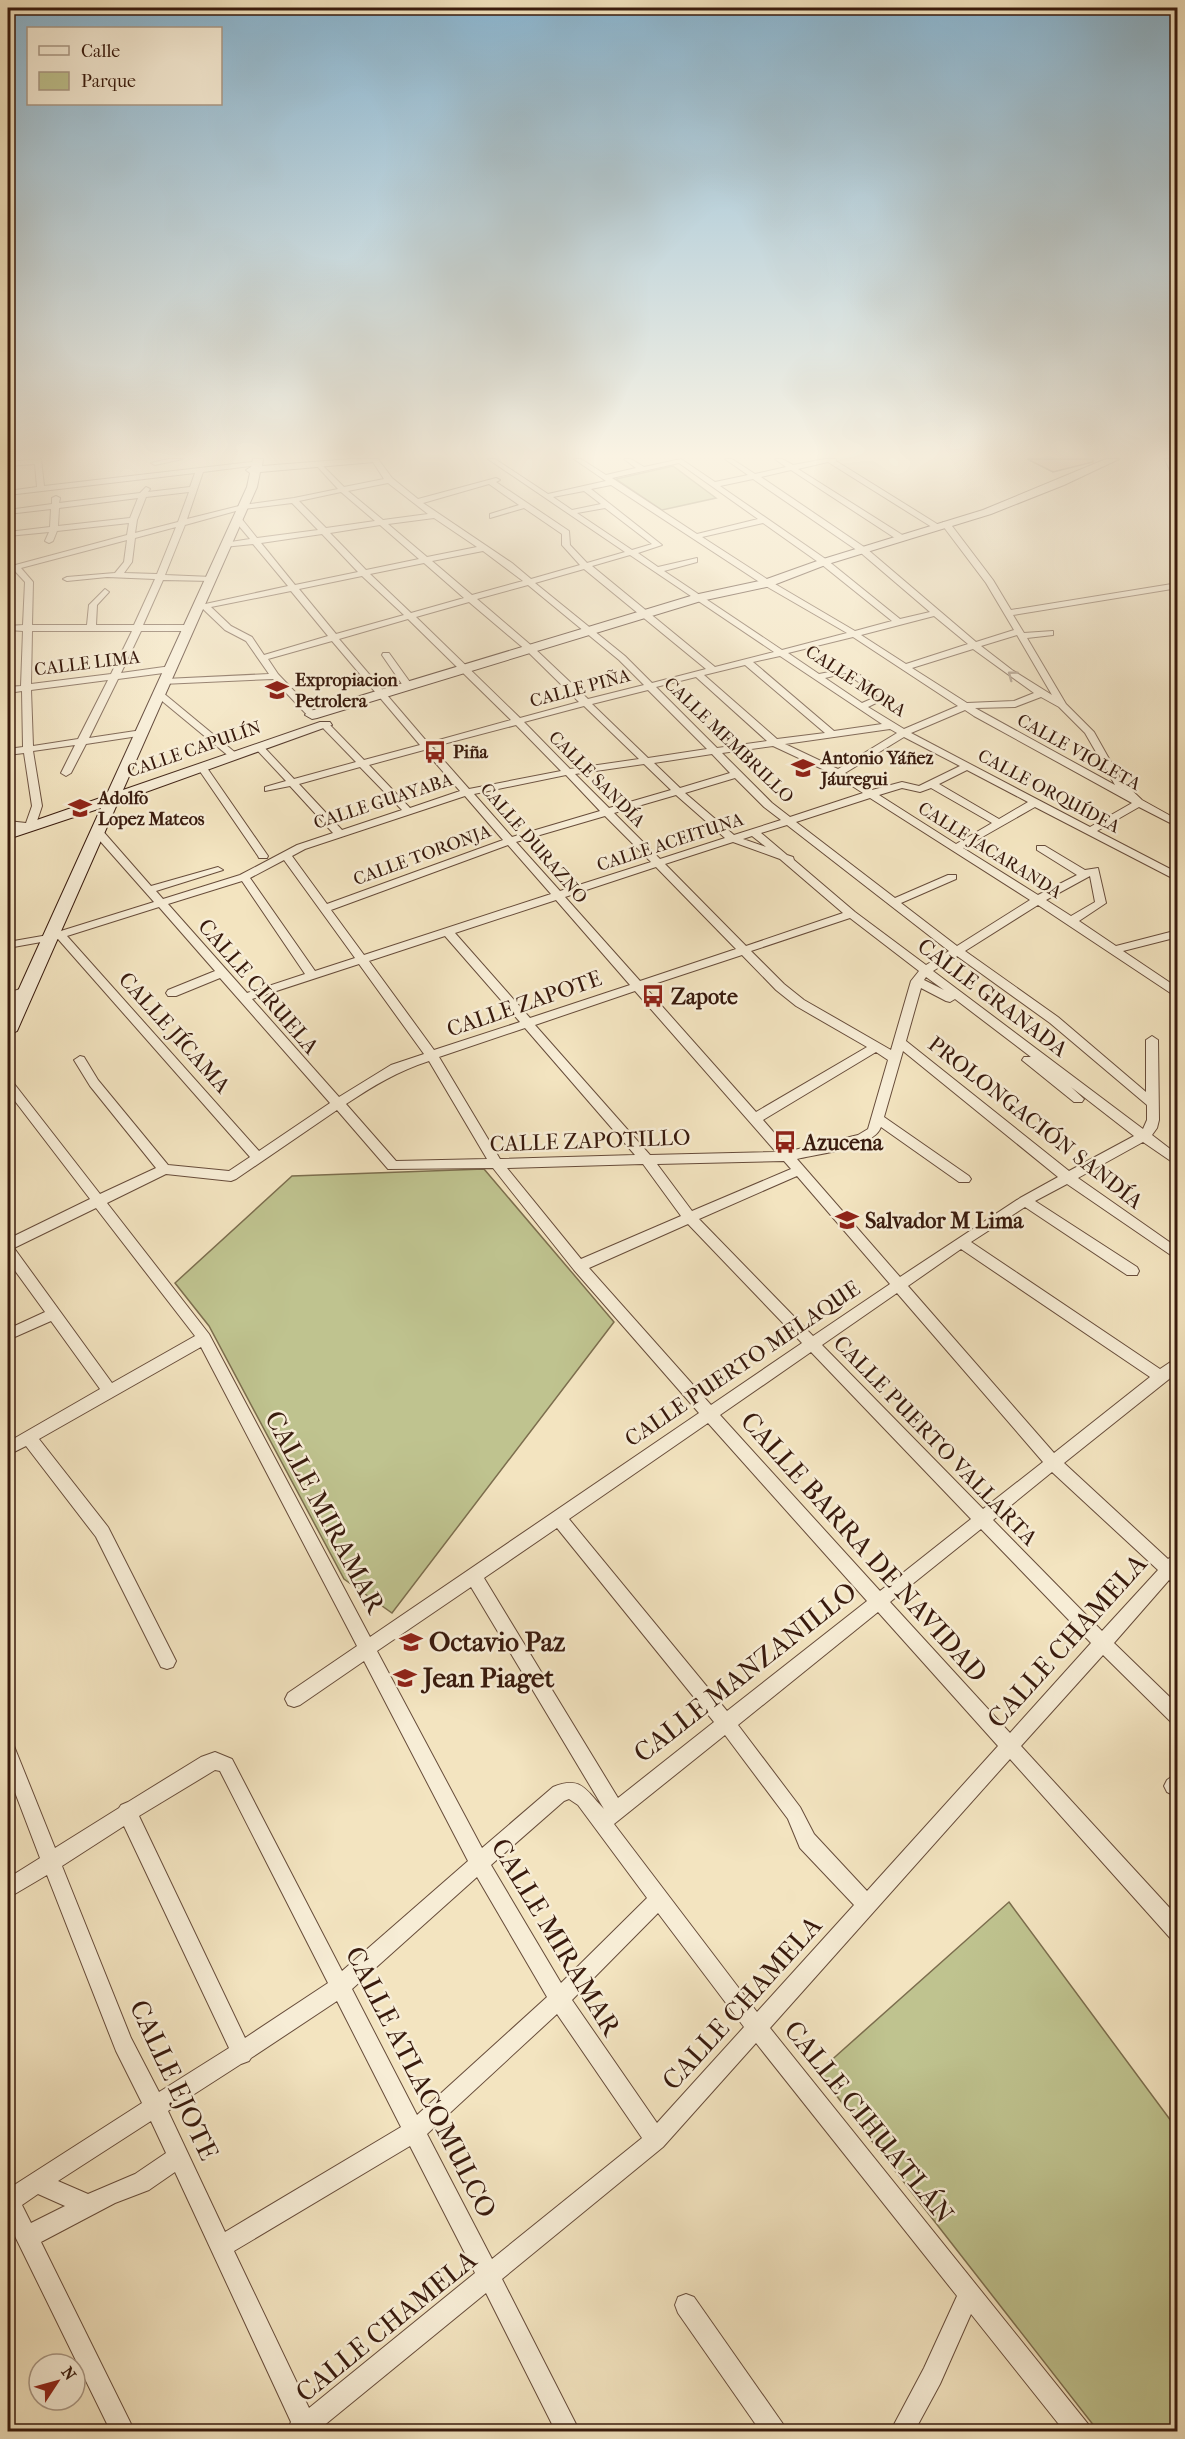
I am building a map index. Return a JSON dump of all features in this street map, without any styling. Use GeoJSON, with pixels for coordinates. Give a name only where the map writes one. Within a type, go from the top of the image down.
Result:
{"type":"FeatureCollection","features":[{"type":"Feature","properties":{"kind":"street"},"geometry":{"type":"LineString","coordinates":[[8,824],[30,827],[37,806],[28,749],[26,687],[29,582],[18,573]]}},
{"type":"Feature","properties":{"kind":"street"},"geometry":{"type":"LineString","coordinates":[[117,576],[119,573]]}},
{"type":"Feature","properties":{"kind":"street"},"geometry":{"type":"LineString","coordinates":[[66,773],[116,676],[161,573]]}},
{"type":"Feature","properties":{"kind":"street"},"geometry":{"type":"LineString","coordinates":[[8,1031],[55,936],[97,831],[190,628],[203,606],[215,573]]}},
{"type":"Feature","properties":{"kind":"street","name":"CALLE DURAZNO"},"geometry":{"type":"LineString","coordinates":[[280,573],[380,694],[788,1156],[1054,1464],[1174,1569]]}},
{"type":"Feature","properties":{"kind":"street"},"geometry":{"type":"LineString","coordinates":[[203,606],[370,573]]}},
{"type":"Feature","properties":{"kind":"street","name":"CALLE GRANADA"},"geometry":{"type":"LineString","coordinates":[[442,573],[530,649],[677,791],[733,839],[789,859]]}},
{"type":"Feature","properties":{"kind":"street","name":"CALLE MEMBRILLO"},"geometry":{"type":"LineString","coordinates":[[518,573],[589,631],[650,686],[768,805],[957,951],[1054,1020],[1153,1104]]}},
{"type":"Feature","properties":{"kind":"street"},"geometry":{"type":"LineString","coordinates":[[262,658],[563,573]]}},
{"type":"Feature","properties":{"kind":"street"},"geometry":{"type":"LineString","coordinates":[[594,573],[713,670]]}},
{"type":"Feature","properties":{"kind":"street","name":"CALLE MORA"},"geometry":{"type":"LineString","coordinates":[[660,573],[891,726],[904,732]]}},
{"type":"Feature","properties":{"kind":"street","name":"CALLE VIOLETA"},"geometry":{"type":"LineString","coordinates":[[752,573],[853,633],[966,706],[1178,824]]}},
{"type":"Feature","properties":{"kind":"street"},"geometry":{"type":"LineString","coordinates":[[312,715],[698,598],[767,583],[795,573]]}},
{"type":"Feature","properties":{"kind":"street"},"geometry":{"type":"LineString","coordinates":[[837,573],[897,621]]}},
{"type":"Feature","properties":{"kind":"street"},"geometry":{"type":"LineString","coordinates":[[888,573],[974,645],[1040,694],[1062,705]]}},
{"type":"Feature","properties":{"kind":"street"},"geometry":{"type":"LineString","coordinates":[[982,573],[990,582],[1062,705],[1089,732],[1117,782],[1139,803],[1090,831]]}},
{"type":"Feature","properties":{"kind":"street","name":"CALLE SANDÍA"},"geometry":{"type":"LineString","coordinates":[[365,574],[412,615],[605,812],[800,1003],[895,1058]]}},
{"type":"Feature","properties":{"kind":"street"},"geometry":{"type":"LineString","coordinates":[[67,579],[107,575],[212,579]]}},
{"type":"Feature","properties":{"kind":"street"},"geometry":{"type":"LineString","coordinates":[[104,605],[107,575]]}},
{"type":"Feature","properties":{"kind":"street"},"geometry":{"type":"LineString","coordinates":[[1008,613],[1178,585]]}},
{"type":"Feature","properties":{"kind":"street"},"geometry":{"type":"LineString","coordinates":[[91,628],[93,604],[105,592]]}},
{"type":"Feature","properties":{"kind":"street"},"geometry":{"type":"LineString","coordinates":[[203,606],[228,628],[249,639],[275,676],[409,812]]}},
{"type":"Feature","properties":{"kind":"street","name":"CALLE PIÑA"},"geometry":{"type":"LineString","coordinates":[[269,789],[585,703],[935,613]]}},
{"type":"Feature","properties":{"kind":"street"},"geometry":{"type":"LineString","coordinates":[[8,628],[190,628]]}},
{"type":"Feature","properties":{"kind":"street"},"geometry":{"type":"LineString","coordinates":[[905,667],[974,645],[1021,634],[1050,633]]}},
{"type":"Feature","properties":{"kind":"street"},"geometry":{"type":"LineString","coordinates":[[386,655],[407,685]]}},
{"type":"Feature","properties":{"kind":"street"},"geometry":{"type":"LineString","coordinates":[[746,661],[832,734]]}},
{"type":"Feature","properties":{"kind":"street"},"geometry":{"type":"LineString","coordinates":[[819,677],[848,670],[885,696],[862,706]]}},
{"type":"Feature","properties":{"kind":"street","name":"CALLE JACARANDA"},"geometry":{"type":"LineString","coordinates":[[698,674],[775,743],[838,773],[1071,921],[1178,994]]}},
{"type":"Feature","properties":{"kind":"street","name":"CALLE LIMA"},"geometry":{"type":"LineString","coordinates":[[8,690],[116,676],[165,682],[275,676]]}},
{"type":"Feature","properties":{"kind":"street"},"geometry":{"type":"LineString","coordinates":[[165,682],[234,756]]}},
{"type":"Feature","properties":{"kind":"street"},"geometry":{"type":"LineString","coordinates":[[838,773],[904,732],[966,706],[1014,704],[1040,694]]}},
{"type":"Feature","properties":{"kind":"street","name":"CALLE CAPULÍN"},"geometry":{"type":"LineString","coordinates":[[8,835],[325,725]]}},
{"type":"Feature","properties":{"kind":"street","name":"CALLE GUAYABA"},"geometry":{"type":"LineString","coordinates":[[8,945],[55,936],[244,877],[302,847],[468,792],[568,772],[891,726]]}},
{"type":"Feature","properties":{"kind":"street","name":"CALLE ORQUÍDEA"},"geometry":{"type":"LineString","coordinates":[[904,732],[1178,878]]}},
{"type":"Feature","properties":{"kind":"street"},"geometry":{"type":"LineString","coordinates":[[8,752],[142,733]]}},
{"type":"Feature","properties":{"kind":"street"},"geometry":{"type":"LineString","coordinates":[[259,747],[340,834]]}},
{"type":"Feature","properties":{"kind":"street","name":"CALLE ACEITUNA"},"geometry":{"type":"LineString","coordinates":[[243,998],[871,794],[902,785],[917,790],[969,766]]}},
{"type":"Feature","properties":{"kind":"street"},"geometry":{"type":"LineString","coordinates":[[202,767],[263,856]]}},
{"type":"Feature","properties":{"kind":"street","name":"CALLE TORONJA"},"geometry":{"type":"LineString","coordinates":[[326,908],[509,841],[737,774]]}},
{"type":"Feature","properties":{"kind":"street"},"geometry":{"type":"LineString","coordinates":[[933,784],[999,823]]}},
{"type":"Feature","properties":{"kind":"street"},"geometry":{"type":"LineString","coordinates":[[956,848],[1036,802]]}},
{"type":"Feature","properties":{"kind":"street","name":"CALLE CIRUELA"},"geometry":{"type":"LineString","coordinates":[[97,831],[393,1166]]}},
{"type":"Feature","properties":{"kind":"street","name":"CALLE GRANADA"},"geometry":{"type":"LineString","coordinates":[[754,832],[789,859],[851,914],[1178,1162]]}},
{"type":"Feature","properties":{"kind":"street"},"geometry":{"type":"LineString","coordinates":[[1041,848],[1089,872],[1101,903],[1071,921]]}},
{"type":"Feature","properties":{"kind":"street","name":"CALLE BARRA DE NAVIDAD"},"geometry":{"type":"LineString","coordinates":[[286,856],[432,1056],[496,1163],[579,1266],[709,1414],[1178,1932]]}},
{"type":"Feature","properties":{"kind":"street"},"geometry":{"type":"LineString","coordinates":[[148,890],[218,870]]}},
{"type":"Feature","properties":{"kind":"street"},"geometry":{"type":"LineString","coordinates":[[964,1179],[877,1118],[917,981],[925,971],[1038,900],[1089,872]]}},
{"type":"Feature","properties":{"kind":"street"},"geometry":{"type":"LineString","coordinates":[[244,877],[312,975]]}},
{"type":"Feature","properties":{"kind":"street"},"geometry":{"type":"LineString","coordinates":[[894,902],[952,877]]}},
{"type":"Feature","properties":{"kind":"street","name":"CALLE ZAPOTE"},"geometry":{"type":"LineString","coordinates":[[164,1169],[231,1176],[337,1104],[395,1068],[528,1025],[851,914]]}},
{"type":"Feature","properties":{"kind":"street","name":"CALLE PUERTO VALLARTA"},"geometry":{"type":"LineString","coordinates":[[447,931],[646,1159],[690,1218],[1102,1643],[1178,1717]]}},
{"type":"Feature","properties":{"kind":"street"},"geometry":{"type":"LineString","coordinates":[[1115,950],[1178,933]]}},
{"type":"Feature","properties":{"kind":"street","name":"CALLE JÍCAMA"},"geometry":{"type":"LineString","coordinates":[[55,936],[258,1158]]}},
{"type":"Feature","properties":{"kind":"street"},"geometry":{"type":"LineString","coordinates":[[172,993],[221,973]]}},
{"type":"Feature","properties":{"kind":"street"},"geometry":{"type":"LineString","coordinates":[[917,981],[951,999],[1078,1099]]}},
{"type":"Feature","properties":{"kind":"street"},"geometry":{"type":"LineString","coordinates":[[8,997],[26,991]]}},
{"type":"Feature","properties":{"kind":"street"},"geometry":{"type":"LineString","coordinates":[[1144,1136],[1154,1120],[1152,1041]]}},
{"type":"Feature","properties":{"kind":"street","name":"PROLONGACIÓN SANDÍA"},"geometry":{"type":"LineString","coordinates":[[900,1042],[1067,1177],[1178,1256]]}},
{"type":"Feature","properties":{"kind":"street"},"geometry":{"type":"LineString","coordinates":[[755,1119],[877,1046]]}},
{"type":"Feature","properties":{"kind":"street"},"geometry":{"type":"LineString","coordinates":[[8,1245],[164,1169],[94,1083],[80,1060]]}},
{"type":"Feature","properties":{"kind":"street","name":"CALLE MIRAMAR"},"geometry":{"type":"LineString","coordinates":[[8,1084],[204,1338],[480,1864],[560,1999],[656,2140]]}},
{"type":"Feature","properties":{"kind":"street","name":"CALLE ZAPOTILLO"},"geometry":{"type":"LineString","coordinates":[[393,1166],[788,1156],[862,1139],[874,1131],[877,1118]]}},
{"type":"Feature","properties":{"kind":"street","name":"CALLE PUERTO MELAQUE"},"geometry":{"type":"LineString","coordinates":[[294,1699],[961,1242],[1025,1201],[1144,1136]]}},
{"type":"Feature","properties":{"kind":"street"},"geometry":{"type":"LineString","coordinates":[[579,1266],[800,1170]]}},
{"type":"Feature","properties":{"kind":"street"},"geometry":{"type":"LineString","coordinates":[[1025,1201],[1132,1271]]}},
{"type":"Feature","properties":{"kind":"street"},"geometry":{"type":"LineString","coordinates":[[961,1242],[1161,1377]]}},
{"type":"Feature","properties":{"kind":"street"},"geometry":{"type":"LineString","coordinates":[[8,1251],[110,1390]]}},
{"type":"Feature","properties":{"kind":"street"},"geometry":{"type":"LineString","coordinates":[[8,1335],[54,1314]]}},
{"type":"Feature","properties":{"kind":"street"},"geometry":{"type":"LineString","coordinates":[[8,1449],[204,1338]]}},
{"type":"Feature","properties":{"kind":"street","name":"CALLE MANZANILLO"},"geometry":{"type":"LineString","coordinates":[[608,1817],[1178,1363]]}},
{"type":"Feature","properties":{"kind":"street"},"geometry":{"type":"LineString","coordinates":[[28,1437],[102,1532],[167,1661]]}},
{"type":"Feature","properties":{"kind":"street"},"geometry":{"type":"LineString","coordinates":[[558,1518],[726,1724],[794,1813],[807,1841],[867,1905]]}},
{"type":"Feature","properties":{"kind":"street","name":"CALLE CHAMELA"},"geometry":{"type":"LineString","coordinates":[[301,2429],[656,2140],[1102,1643],[1174,1569]]}},
{"type":"Feature","properties":{"kind":"street","name":"CALLE CIHUATLÁN"},"geometry":{"type":"LineString","coordinates":[[474,1576],[608,1817],[658,1899],[757,2028],[1080,2432]]}},
{"type":"Feature","properties":{"kind":"street","name":"CALLE EJOTE"},"geometry":{"type":"LineString","coordinates":[[8,1752],[123,2044],[179,2157],[301,2429]]}},
{"type":"Feature","properties":{"kind":"street","name":"CALLE ATLACOMULCO"},"geometry":{"type":"LineString","coordinates":[[127,1811],[207,1763],[221,1761],[229,1770],[569,2432]]}},
{"type":"Feature","properties":{"kind":"street","name":"CALLE CIHUATLÁN"},"geometry":{"type":"LineString","coordinates":[[480,1864],[559,1793],[571,1790],[608,1817]]}},
{"type":"Feature","properties":{"kind":"street"},"geometry":{"type":"LineString","coordinates":[[8,1889],[127,1811],[242,2054]]}},
{"type":"Feature","properties":{"kind":"street"},"geometry":{"type":"LineString","coordinates":[[124,2432],[8,2201],[242,2054],[327,1997],[480,1864]]}},
{"type":"Feature","properties":{"kind":"street"},"geometry":{"type":"LineString","coordinates":[[220,2247],[415,2131],[560,1999],[658,1899]]}},
{"type":"Feature","properties":{"kind":"street"},"geometry":{"type":"LineString","coordinates":[[28,2237],[89,2205],[141,2182],[179,2157]]}},
{"type":"Feature","properties":{"kind":"street"},"geometry":{"type":"LineString","coordinates":[[37,2183],[89,2205]]}},
{"type":"Feature","properties":{"kind":"street"},"geometry":{"type":"LineString","coordinates":[[901,2432],[932,2376],[969,2294]]}},
{"type":"Feature","properties":{"kind":"street"},"geometry":{"type":"LineString","coordinates":[[686,2305],[775,2432]]}},
{"type":"Feature","properties":{"kind":"green space"},"geometry":{"type":"Polygon","coordinates":[[[484,1169],[614,1322],[392,1613],[344,1579],[209,1326],[175,1283],[292,1176],[484,1169]]]}},
{"type":"Feature","properties":{"kind":"green space"},"geometry":{"type":"Polygon","coordinates":[[[1009,1902],[1177,2129],[1177,2431],[1098,2431],[818,2072],[1009,1902]]]}},
{"type":"Feature","properties":{"kind":"place","name":"Expropiacion Petrolera"},"geometry":{"type":"Point","coordinates":[277,690]}},
{"type":"Feature","properties":{"kind":"place","name":"Piña"},"geometry":{"type":"Point","coordinates":[435,752]}},
{"type":"Feature","properties":{"kind":"place","name":"Antonio Yáñez Jáuregui"},"geometry":{"type":"Point","coordinates":[803,768]}},
{"type":"Feature","properties":{"kind":"place","name":"Adolfo Lopez Mateos"},"geometry":{"type":"Point","coordinates":[80,808]}},
{"type":"Feature","properties":{"kind":"place","name":"Zapote"},"geometry":{"type":"Point","coordinates":[653,996]}},
{"type":"Feature","properties":{"kind":"place","name":"Azucena"},"geometry":{"type":"Point","coordinates":[785,1142]}},
{"type":"Feature","properties":{"kind":"place","name":"Salvador M Lima"},"geometry":{"type":"Point","coordinates":[847,1220]}},
{"type":"Feature","properties":{"kind":"place","name":"Octavio Paz"},"geometry":{"type":"Point","coordinates":[411,1642]}},
{"type":"Feature","properties":{"kind":"place","name":"Jean Piaget"},"geometry":{"type":"Point","coordinates":[405,1678]}}]}
